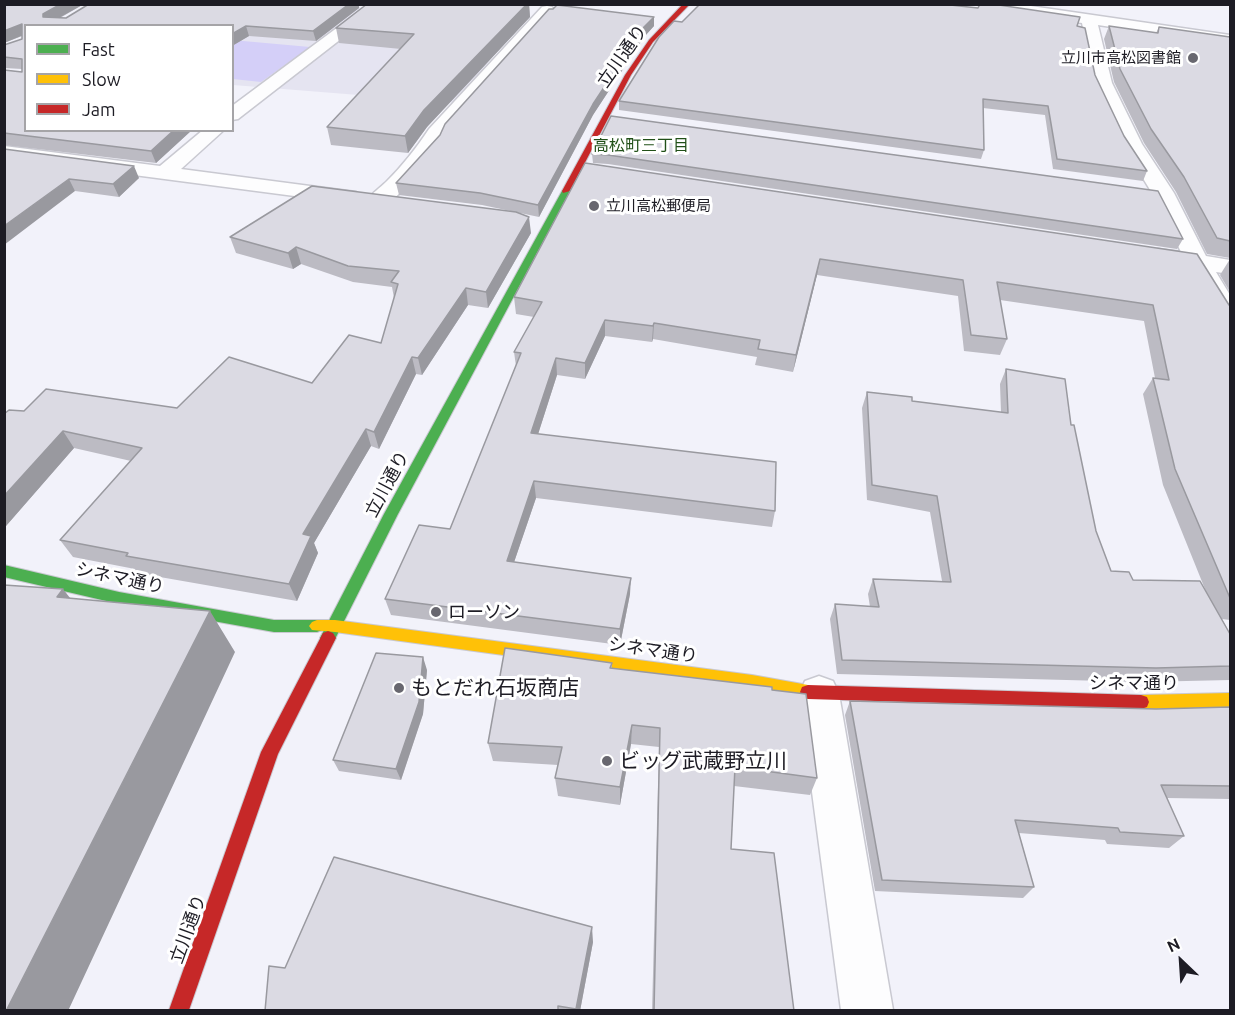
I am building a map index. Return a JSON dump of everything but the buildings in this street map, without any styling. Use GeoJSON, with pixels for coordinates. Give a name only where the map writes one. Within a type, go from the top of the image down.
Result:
{"type":"FeatureCollection","features":[{"type":"Feature","properties":{"kind":"main road","name":"立川通り"},"geometry":{"type":"LineString","coordinates":[[178,1011],[270,752],[391,514],[546,230],[587,170],[604,116],[651,41],[687,4]]}},
{"type":"Feature","properties":{"kind":"main road","name":"シネマ通り"},"geometry":{"type":"LineString","coordinates":[[4,571],[119,598],[274,626],[335,626],[752,682],[819,694],[1143,702],[1230,700]]}},
{"type":"Feature","properties":{"kind":"street"},"geometry":{"type":"LineString","coordinates":[[234,114],[379,4]]}},
{"type":"Feature","properties":{"kind":"street"},"geometry":{"type":"LineString","coordinates":[[984,4],[1230,40]]}},
{"type":"Feature","properties":{"kind":"street"},"geometry":{"type":"LineString","coordinates":[[377,201],[394,186],[433,141],[436,133],[547,10],[526,7]]}},
{"type":"Feature","properties":{"kind":"street"},"geometry":{"type":"LineString","coordinates":[[1089,20],[1103,83],[1132,144],[1163,193],[1198,263],[1230,315]]}},
{"type":"Feature","properties":{"kind":"street"},"geometry":{"type":"LineString","coordinates":[[234,96],[253,99]]}},
{"type":"Feature","properties":{"kind":"street"},"geometry":{"type":"LineString","coordinates":[[604,116],[627,119]]}},
{"type":"Feature","properties":{"kind":"street"},"geometry":{"type":"LineString","coordinates":[[163,174],[212,132]]}},
{"type":"Feature","properties":{"kind":"street"},"geometry":{"type":"LineString","coordinates":[[4,152],[399,204]]}},
{"type":"Feature","properties":{"kind":"street"},"geometry":{"type":"LineString","coordinates":[[1140,190],[1163,193]]}},
{"type":"Feature","properties":{"kind":"street"},"geometry":{"type":"LineString","coordinates":[[526,222],[546,230]]}},
{"type":"Feature","properties":{"kind":"street"},"geometry":{"type":"LineString","coordinates":[[1139,253],[1230,267]]}},
{"type":"Feature","properties":{"kind":"street"},"geometry":{"type":"LineString","coordinates":[[819,694],[867,1011]]}},
{"type":"Feature","properties":{"kind":"shaded area"},"geometry":{"type":"Polygon","coordinates":[[[168,4],[321,4],[378,9],[480,4],[526,10],[459,103],[234,85],[234,24],[128,24],[168,4]]]}},
{"type":"Feature","properties":{"kind":"shaded area"},"geometry":{"type":"Polygon","coordinates":[[[234,40],[310,47],[261,82],[234,79],[234,40]]]}},
{"type":"Feature","properties":{"kind":"traffic: fast"},"geometry":{"type":"LineString","coordinates":[[328,638],[391,514],[566,191]]}},
{"type":"Feature","properties":{"kind":"traffic: fast"},"geometry":{"type":"LineString","coordinates":[[4,571],[119,598],[274,626],[317,626]]}},
{"type":"Feature","properties":{"kind":"traffic: slow"},"geometry":{"type":"LineString","coordinates":[[317,626],[335,626],[752,682],[808,692]]}},
{"type":"Feature","properties":{"kind":"traffic: slow"},"geometry":{"type":"LineString","coordinates":[[1141,702],[1230,700]]}},
{"type":"Feature","properties":{"kind":"traffic: jam"},"geometry":{"type":"LineString","coordinates":[[566,191],[628,75],[651,41],[687,4]]}},
{"type":"Feature","properties":{"kind":"traffic: jam"},"geometry":{"type":"LineString","coordinates":[[179,1010],[270,752],[328,638]]}},
{"type":"Feature","properties":{"kind":"traffic: jam"},"geometry":{"type":"LineString","coordinates":[[808,692],[1141,702]]}},
{"type":"Feature","properties":{"kind":"place","name":"立川市高松図書館"},"geometry":{"type":"Point","coordinates":[1193,58]}},
{"type":"Feature","properties":{"kind":"place","name":"立川高松郵便局"},"geometry":{"type":"Point","coordinates":[594,206]}},
{"type":"Feature","properties":{"kind":"place","name":"ローソン"},"geometry":{"type":"Point","coordinates":[436,612]}},
{"type":"Feature","properties":{"kind":"place","name":"もとだれ石坂商店"},"geometry":{"type":"Point","coordinates":[399,688]}},
{"type":"Feature","properties":{"kind":"place","name":"ビッグ武蔵野立川"},"geometry":{"type":"Point","coordinates":[607,761]}},
{"type":"Feature","properties":{"kind":"district","name":"高松町三丁目"},"geometry":{"type":"Point","coordinates":[641,146]}}]}
